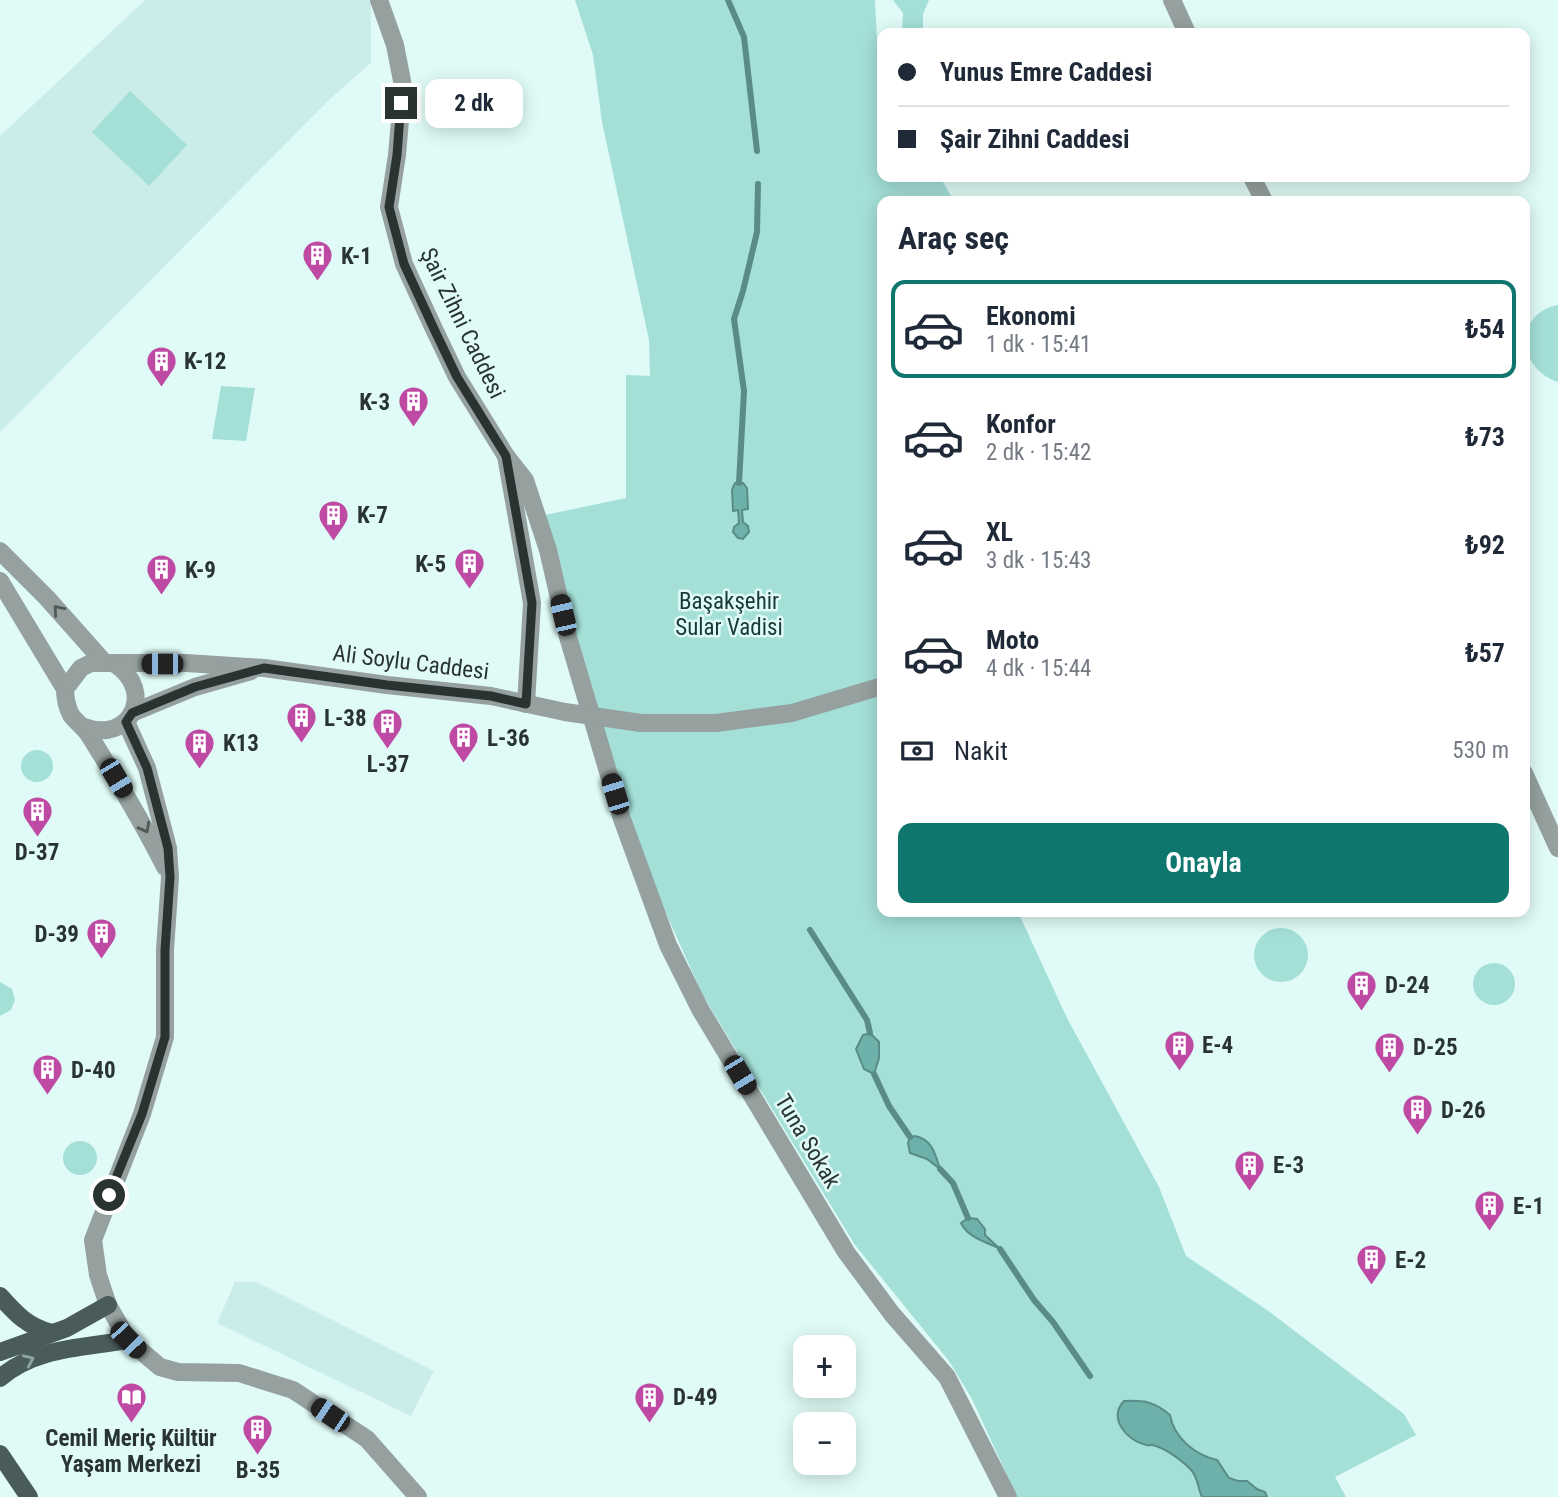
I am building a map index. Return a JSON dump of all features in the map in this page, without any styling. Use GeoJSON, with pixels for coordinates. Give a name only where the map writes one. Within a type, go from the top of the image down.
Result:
{"type":"FeatureCollection","features":[{"type":"Feature","properties":{"kind":"main road"},"geometry":{"type":"LineString","coordinates":[[0,1296],[22,1320],[56,1341]]}},
{"type":"Feature","properties":{"kind":"main road"},"geometry":{"type":"LineString","coordinates":[[0,1378],[108,1305]]}},
{"type":"Feature","properties":{"kind":"main road"},"geometry":{"type":"LineString","coordinates":[[0,1352],[56,1341],[128,1340]]}},
{"type":"Feature","properties":{"kind":"main road"},"geometry":{"type":"LineString","coordinates":[[0,1454],[29,1497]]}},
{"type":"Feature","properties":{"kind":"street","name":"Şair Zihni Caddesi"},"geometry":{"type":"LineString","coordinates":[[379,0],[395,45],[403,86],[389,207],[404,264],[457,377],[506,456],[525,480],[548,550],[568,636],[600,744]]}},
{"type":"Feature","properties":{"kind":"street"},"geometry":{"type":"LineString","coordinates":[[1171,0],[1185,28]]}},
{"type":"Feature","properties":{"kind":"street","name":"Şair Zihni Caddesi"},"geometry":{"type":"LineString","coordinates":[[506,456],[532,603],[526,704]]}},
{"type":"Feature","properties":{"kind":"street"},"geometry":{"type":"LineString","coordinates":[[0,551],[109,663],[125,671],[132,680],[136,703],[129,717],[117,728],[106,732],[84,727]]}},
{"type":"Feature","properties":{"kind":"street"},"geometry":{"type":"LineString","coordinates":[[0,581],[65,688],[70,713],[84,727],[142,821],[170,877]]}},
{"type":"Feature","properties":{"kind":"street"},"geometry":{"type":"LineString","coordinates":[[65,688],[81,668],[91,663],[109,663]]}},
{"type":"Feature","properties":{"kind":"street","name":"Ali Soylu Caddesi"},"geometry":{"type":"LineString","coordinates":[[109,663],[186,663],[264,668],[491,696],[565,712],[641,723],[716,723],[792,713],[876,688]]}},
{"type":"Feature","properties":{"kind":"street","name":"Ali Soylu Caddesi"},"geometry":{"type":"LineString","coordinates":[[129,717],[195,687],[264,668]]}},
{"type":"Feature","properties":{"kind":"street"},"geometry":{"type":"LineString","coordinates":[[129,717],[147,768],[168,848],[170,877],[165,950],[165,1037],[142,1114],[93,1240],[98,1275],[108,1305],[128,1340],[160,1367],[178,1372],[239,1373],[293,1390],[367,1439],[418,1497]]}},
{"type":"Feature","properties":{"kind":"street","name":"Tuna Sokak"},"geometry":{"type":"LineString","coordinates":[[600,744],[622,819],[668,945],[700,1009],[846,1252],[892,1314],[947,1377],[1008,1497]]}},
{"type":"Feature","properties":{"kind":"street"},"geometry":{"type":"LineString","coordinates":[[1530,786],[1558,848]]}},
{"type":"Feature","properties":{"kind":"shaded area"},"geometry":{"type":"Polygon","coordinates":[[[145,0],[371,0],[371,63],[330,99],[0,432],[0,136],[145,0]]]}},
{"type":"Feature","properties":{"kind":"shaded area"},"geometry":{"type":"Polygon","coordinates":[[[735,483],[743,483],[747,488],[748,509],[742,510],[743,522],[748,526],[749,532],[743,539],[733,532],[739,523],[738,510],[733,511],[732,490],[735,483]]]}},
{"type":"Feature","properties":{"kind":"shaded area"},"geometry":{"type":"Polygon","coordinates":[[[870,1033],[879,1042],[879,1058],[874,1074],[864,1069],[856,1049],[863,1035],[870,1033]]]}},
{"type":"Feature","properties":{"kind":"shaded area"},"geometry":{"type":"Polygon","coordinates":[[[915,1136],[930,1144],[940,1169],[927,1159],[910,1153],[908,1143],[910,1137],[915,1136]]]}},
{"type":"Feature","properties":{"kind":"shaded area"},"geometry":{"type":"Polygon","coordinates":[[[968,1218],[977,1219],[985,1229],[985,1235],[1000,1249],[968,1232],[961,1223],[968,1218]]]}},
{"type":"Feature","properties":{"kind":"shaded area"},"geometry":{"type":"Polygon","coordinates":[[[235,1282],[257,1282],[434,1371],[411,1416],[217,1323],[235,1282]]]}},
{"type":"Feature","properties":{"kind":"shaded area"},"geometry":{"type":"Polygon","coordinates":[[[1124,1401],[1149,1403],[1165,1411],[1170,1415],[1181,1438],[1194,1450],[1217,1460],[1229,1478],[1247,1481],[1265,1492],[1267,1497],[1202,1497],[1194,1474],[1185,1464],[1166,1450],[1146,1445],[1126,1433],[1118,1414],[1124,1401]]]}},
{"type":"Feature","properties":{"kind":"green space","name":"Başakşehir Sular Vadisi"},"geometry":{"type":"Polygon","coordinates":[[[575,0],[875,0],[877,182],[943,182],[951,196],[877,196],[877,917],[1020,917],[1067,1018],[1159,1187],[1186,1256],[1267,1310],[1404,1414],[1416,1435],[1335,1477],[1346,1497],[1017,1497],[972,1399],[949,1361],[855,1245],[702,994],[650,877],[593,700],[545,515],[626,498],[626,375],[650,376],[649,340],[602,122],[593,55],[575,0]]]}},
{"type":"Feature","properties":{"kind":"green space"},"geometry":{"type":"Polygon","coordinates":[[[893,0],[929,0],[923,14],[923,28],[902,28],[903,13],[893,0]]]}},
{"type":"Feature","properties":{"kind":"green space"},"geometry":{"type":"Polygon","coordinates":[[[130,91],[187,145],[149,186],[92,132],[130,91]]]}},
{"type":"Feature","properties":{"kind":"green space"},"geometry":{"type":"Polygon","coordinates":[[[1558,305],[1558,382],[1544,375],[1530,358],[1530,325],[1544,310],[1558,305]]]}},
{"type":"Feature","properties":{"kind":"green space"},"geometry":{"type":"Polygon","coordinates":[[[221,386],[255,388],[246,441],[212,439],[221,386]]]}},
{"type":"Feature","properties":{"kind":"green space"},"geometry":{"type":"Polygon","coordinates":[[[37,750],[49,754],[53,766],[49,778],[37,782],[25,778],[21,766],[25,754],[37,750]]]}},
{"type":"Feature","properties":{"kind":"green space"},"geometry":{"type":"Polygon","coordinates":[[[1286,928],[1296,932],[1304,940],[1308,955],[1304,970],[1296,978],[1276,982],[1266,978],[1258,970],[1254,950],[1258,940],[1266,932],[1286,928]]]}},
{"type":"Feature","properties":{"kind":"green space"},"geometry":{"type":"Polygon","coordinates":[[[1494,963],[1509,969],[1515,984],[1509,999],[1494,1005],[1479,999],[1473,984],[1479,969],[1494,963]]]}},
{"type":"Feature","properties":{"kind":"green space"},"geometry":{"type":"Polygon","coordinates":[[[0,982],[12,989],[15,1000],[11,1010],[0,1016],[0,982]]]}},
{"type":"Feature","properties":{"kind":"green space"},"geometry":{"type":"Polygon","coordinates":[[[80,1141],[92,1146],[97,1158],[92,1170],[80,1175],[68,1170],[63,1158],[68,1146],[80,1141]]]}},
{"type":"Feature","properties":{"kind":"waterway"},"geometry":{"type":"LineString","coordinates":[[728,0],[744,37],[757,151]]}},
{"type":"Feature","properties":{"kind":"waterway"},"geometry":{"type":"LineString","coordinates":[[739,483],[744,391],[734,319],[757,232],[758,184]]}},
{"type":"Feature","properties":{"kind":"waterway"},"geometry":{"type":"LineString","coordinates":[[810,930],[867,1020],[870,1033]]}},
{"type":"Feature","properties":{"kind":"waterway"},"geometry":{"type":"LineString","coordinates":[[874,1074],[889,1106],[910,1137]]}},
{"type":"Feature","properties":{"kind":"waterway"},"geometry":{"type":"LineString","coordinates":[[940,1169],[953,1183],[968,1218]]}},
{"type":"Feature","properties":{"kind":"waterway"},"geometry":{"type":"LineString","coordinates":[[1000,1249],[1090,1376]]}},
{"type":"Feature","properties":{"kind":"place","name":"K-1"},"geometry":{"type":"Point","coordinates":[318,283]}},
{"type":"Feature","properties":{"kind":"place","name":"K-12"},"geometry":{"type":"Point","coordinates":[161,388]}},
{"type":"Feature","properties":{"kind":"place","name":"K-3"},"geometry":{"type":"Point","coordinates":[413,429]}},
{"type":"Feature","properties":{"kind":"place","name":"K-7"},"geometry":{"type":"Point","coordinates":[334,542]}},
{"type":"Feature","properties":{"kind":"place","name":"K-5"},"geometry":{"type":"Point","coordinates":[469,591]}},
{"type":"Feature","properties":{"kind":"place","name":"K-9"},"geometry":{"type":"Point","coordinates":[162,597]}},
{"type":"Feature","properties":{"kind":"place","name":"L-38"},"geometry":{"type":"Point","coordinates":[301,745]}},
{"type":"Feature","properties":{"kind":"place","name":"L-37"},"geometry":{"type":"Point","coordinates":[388,750]}},
{"type":"Feature","properties":{"kind":"place","name":"L-36"},"geometry":{"type":"Point","coordinates":[464,765]}},
{"type":"Feature","properties":{"kind":"place","name":"K13"},"geometry":{"type":"Point","coordinates":[200,770]}},
{"type":"Feature","properties":{"kind":"place","name":"D-37"},"geometry":{"type":"Point","coordinates":[37,838]}},
{"type":"Feature","properties":{"kind":"place","name":"D-39"},"geometry":{"type":"Point","coordinates":[102,961]}},
{"type":"Feature","properties":{"kind":"place","name":"D-24"},"geometry":{"type":"Point","coordinates":[1362,1012]}},
{"type":"Feature","properties":{"kind":"place","name":"E-4"},"geometry":{"type":"Point","coordinates":[1179,1072]}},
{"type":"Feature","properties":{"kind":"place","name":"D-25"},"geometry":{"type":"Point","coordinates":[1390,1074]}},
{"type":"Feature","properties":{"kind":"place","name":"D-40"},"geometry":{"type":"Point","coordinates":[48,1097]}},
{"type":"Feature","properties":{"kind":"place","name":"D-26"},"geometry":{"type":"Point","coordinates":[1418,1137]}},
{"type":"Feature","properties":{"kind":"place","name":"E-3"},"geometry":{"type":"Point","coordinates":[1250,1192]}},
{"type":"Feature","properties":{"kind":"place","name":"E-1"},"geometry":{"type":"Point","coordinates":[1490,1233]}},
{"type":"Feature","properties":{"kind":"place","name":"E-2"},"geometry":{"type":"Point","coordinates":[1372,1287]}},
{"type":"Feature","properties":{"kind":"place","name":"Cemil Meriç Kültür Yaşam Merkezi"},"geometry":{"type":"Point","coordinates":[131,1424]}},
{"type":"Feature","properties":{"kind":"place","name":"D-49"},"geometry":{"type":"Point","coordinates":[650,1424]}},
{"type":"Feature","properties":{"kind":"place","name":"B-35"},"geometry":{"type":"Point","coordinates":[258,1456]}},
{"type":"Feature","properties":{"kind":"route"},"geometry":{"type":"LineString","coordinates":[[109,1195],[142,1114],[165,1037],[165,950],[170,877],[168,848],[147,768],[126,722],[132,713],[195,687],[264,668],[491,696],[526,704],[532,603],[506,456],[457,377],[434,329],[404,264],[389,207],[401,103]]}}]}
